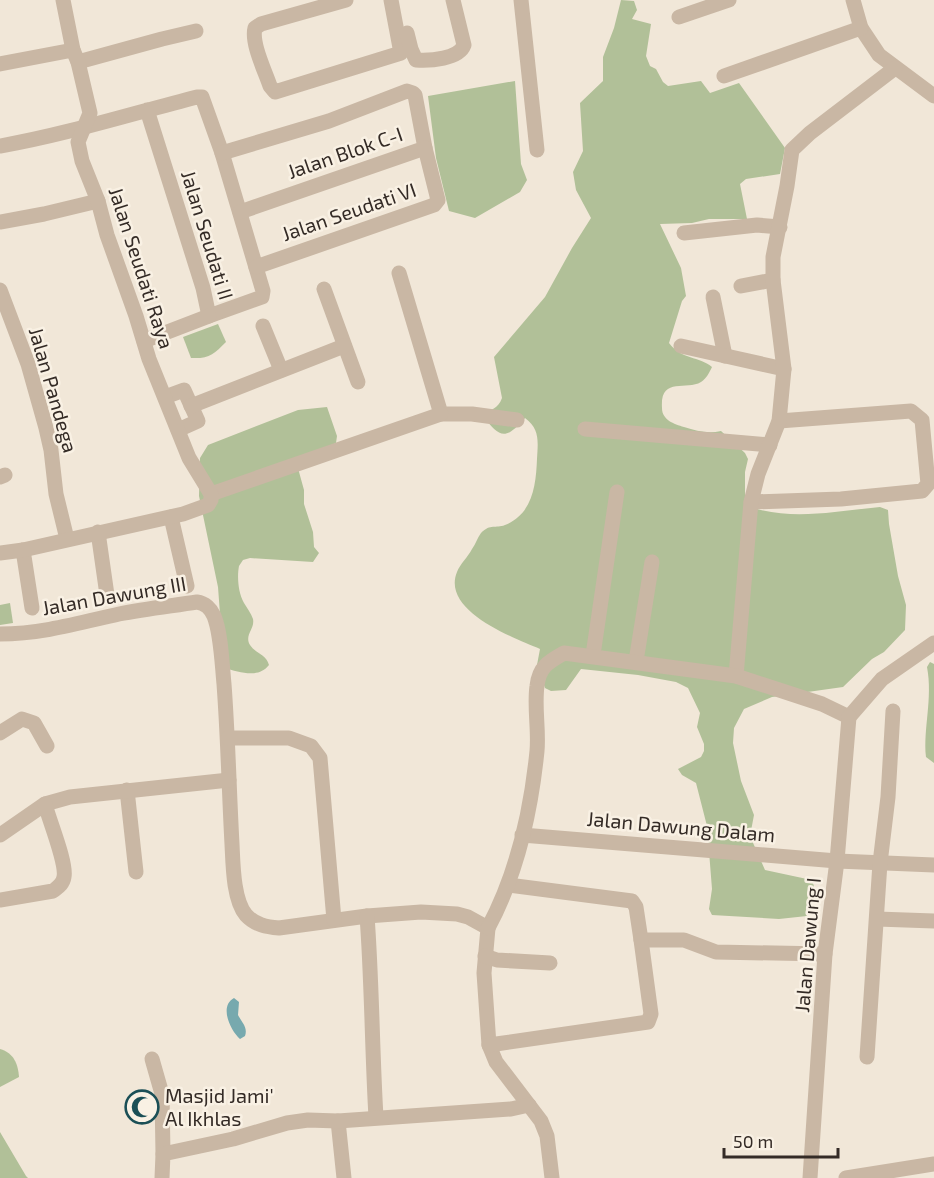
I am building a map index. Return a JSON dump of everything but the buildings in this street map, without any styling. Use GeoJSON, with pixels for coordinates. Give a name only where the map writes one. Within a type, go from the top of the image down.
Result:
{"type":"FeatureCollection","features":[{"type":"Feature","properties":{"kind":"street"},"geometry":{"type":"LineString","coordinates":[[346,0],[261,24],[255,28],[255,42],[270,86],[275,92],[401,53],[391,0]]}},
{"type":"Feature","properties":{"kind":"street"},"geometry":{"type":"LineString","coordinates":[[400,0],[411,49],[416,60],[421,61],[455,55],[461,51],[464,45],[453,0]]}},
{"type":"Feature","properties":{"kind":"street"},"geometry":{"type":"LineString","coordinates":[[521,0],[537,150]]}},
{"type":"Feature","properties":{"kind":"street"},"geometry":{"type":"LineString","coordinates":[[679,17],[729,0]]}},
{"type":"Feature","properties":{"kind":"street"},"geometry":{"type":"LineString","coordinates":[[853,0],[861,28],[879,56],[934,96]]}},
{"type":"Feature","properties":{"kind":"street","name":"Jalan Seudati Raya"},"geometry":{"type":"LineString","coordinates":[[68,1],[76,56],[90,113],[78,145],[82,161],[98,201],[107,235],[165,397],[194,468],[211,494]]}},
{"type":"Feature","properties":{"kind":"street"},"geometry":{"type":"LineString","coordinates":[[724,76],[861,28]]}},
{"type":"Feature","properties":{"kind":"street"},"geometry":{"type":"LineString","coordinates":[[0,64],[76,56],[196,32]]}},
{"type":"Feature","properties":{"kind":"street"},"geometry":{"type":"LineString","coordinates":[[736,676],[751,502],[758,474],[779,421],[784,369],[773,280],[773,257],[791,154],[794,147],[810,133],[895,68]]}},
{"type":"Feature","properties":{"kind":"street","name":"Jalan Blok C-I"},"geometry":{"type":"LineString","coordinates":[[222,153],[329,121],[407,91],[415,95],[425,148],[240,212]]}},
{"type":"Feature","properties":{"kind":"street"},"geometry":{"type":"LineString","coordinates":[[0,146],[84,129],[200,96],[204,99],[222,153],[256,267]]}},
{"type":"Feature","properties":{"kind":"street","name":"Jalan Seudati II"},"geometry":{"type":"LineString","coordinates":[[147,110],[203,288],[209,316],[260,298],[263,294],[256,267]]}},
{"type":"Feature","properties":{"kind":"street","name":"Jalan Seudati VI"},"geometry":{"type":"LineString","coordinates":[[256,267],[434,205],[438,200],[425,148]]}},
{"type":"Feature","properties":{"kind":"street"},"geometry":{"type":"LineString","coordinates":[[0,222],[98,201]]}},
{"type":"Feature","properties":{"kind":"street"},"geometry":{"type":"LineString","coordinates":[[684,233],[757,225],[780,227]]}},
{"type":"Feature","properties":{"kind":"street"},"geometry":{"type":"LineString","coordinates":[[399,273],[441,414]]}},
{"type":"Feature","properties":{"kind":"street"},"geometry":{"type":"LineString","coordinates":[[741,286],[773,280]]}},
{"type":"Feature","properties":{"kind":"street"},"geometry":{"type":"LineString","coordinates":[[324,289],[358,382]]}},
{"type":"Feature","properties":{"kind":"street","name":"Jalan Pandega"},"geometry":{"type":"LineString","coordinates":[[0,290],[28,364],[46,428],[56,494],[67,539]]}},
{"type":"Feature","properties":{"kind":"street"},"geometry":{"type":"LineString","coordinates":[[712,297],[725,356]]}},
{"type":"Feature","properties":{"kind":"street"},"geometry":{"type":"LineString","coordinates":[[144,341],[209,316]]}},
{"type":"Feature","properties":{"kind":"street"},"geometry":{"type":"LineString","coordinates":[[263,326],[281,370]]}},
{"type":"Feature","properties":{"kind":"street"},"geometry":{"type":"LineString","coordinates":[[191,406],[344,346]]}},
{"type":"Feature","properties":{"kind":"street"},"geometry":{"type":"LineString","coordinates":[[681,346],[784,369]]}},
{"type":"Feature","properties":{"kind":"street"},"geometry":{"type":"LineString","coordinates":[[165,397],[184,390],[198,422],[178,430]]}},
{"type":"Feature","properties":{"kind":"street"},"geometry":{"type":"LineString","coordinates":[[751,502],[841,499],[922,491],[928,484],[922,420],[911,411],[779,421]]}},
{"type":"Feature","properties":{"kind":"street"},"geometry":{"type":"LineString","coordinates":[[0,553],[23,550],[98,532],[124,529],[171,517],[208,505],[211,494],[441,414],[472,414],[517,420]]}},
{"type":"Feature","properties":{"kind":"street"},"geometry":{"type":"LineString","coordinates":[[585,429],[770,445]]}},
{"type":"Feature","properties":{"kind":"street"},"geometry":{"type":"LineString","coordinates":[[593,655],[616,492]]}},
{"type":"Feature","properties":{"kind":"street"},"geometry":{"type":"LineString","coordinates":[[171,517],[187,586]]}},
{"type":"Feature","properties":{"kind":"street"},"geometry":{"type":"LineString","coordinates":[[98,532],[107,595]]}},
{"type":"Feature","properties":{"kind":"street"},"geometry":{"type":"LineString","coordinates":[[23,550],[32,608]]}},
{"type":"Feature","properties":{"kind":"street"},"geometry":{"type":"LineString","coordinates":[[636,661],[652,562]]}},
{"type":"Feature","properties":{"kind":"street","name":"Jalan Dawung III"},"geometry":{"type":"LineString","coordinates":[[0,634],[33,633],[120,614],[203,603],[214,615],[221,653],[236,884],[246,915],[255,923],[279,928],[367,916],[421,912],[457,914],[488,928]]}},
{"type":"Feature","properties":{"kind":"street"},"geometry":{"type":"LineString","coordinates":[[552,1178],[547,1136],[541,1121],[496,1062],[489,1045],[484,973],[488,928],[508,885],[526,822],[537,749],[537,685],[545,664],[564,652],[736,676],[822,704],[849,717],[882,679],[934,643]]}},
{"type":"Feature","properties":{"kind":"street"},"geometry":{"type":"LineString","coordinates":[[867,1057],[893,711]]}},
{"type":"Feature","properties":{"kind":"street","name":"Jalan Dawung I"},"geometry":{"type":"LineString","coordinates":[[810,1178],[825,954],[837,861],[849,717]]}},
{"type":"Feature","properties":{"kind":"street"},"geometry":{"type":"LineString","coordinates":[[0,734],[22,719],[34,723],[46,746]]}},
{"type":"Feature","properties":{"kind":"street"},"geometry":{"type":"LineString","coordinates":[[228,738],[289,738],[311,746],[320,758],[334,920]]}},
{"type":"Feature","properties":{"kind":"street"},"geometry":{"type":"LineString","coordinates":[[0,835],[45,804],[70,797],[229,780]]}},
{"type":"Feature","properties":{"kind":"street"},"geometry":{"type":"LineString","coordinates":[[127,790],[136,872]]}},
{"type":"Feature","properties":{"kind":"street"},"geometry":{"type":"LineString","coordinates":[[0,900],[53,891],[60,886],[64,878],[63,865],[45,804]]}},
{"type":"Feature","properties":{"kind":"street","name":"Jalan Dawung Dalam"},"geometry":{"type":"LineString","coordinates":[[522,835],[837,861],[934,865]]}},
{"type":"Feature","properties":{"kind":"street"},"geometry":{"type":"LineString","coordinates":[[489,1045],[648,1022],[651,1014],[636,907],[632,901],[508,885]]}},
{"type":"Feature","properties":{"kind":"street"},"geometry":{"type":"LineString","coordinates":[[367,916],[372,988],[371,1047],[376,1117]]}},
{"type":"Feature","properties":{"kind":"street"},"geometry":{"type":"LineString","coordinates":[[876,919],[934,921]]}},
{"type":"Feature","properties":{"kind":"street"},"geometry":{"type":"LineString","coordinates":[[641,940],[684,940],[716,952],[825,954]]}},
{"type":"Feature","properties":{"kind":"street"},"geometry":{"type":"LineString","coordinates":[[485,956],[497,960],[550,963]]}},
{"type":"Feature","properties":{"kind":"street"},"geometry":{"type":"LineString","coordinates":[[152,1059],[162,1094],[162,1178]]}},
{"type":"Feature","properties":{"kind":"street"},"geometry":{"type":"LineString","coordinates":[[163,1154],[233,1139],[287,1123],[308,1120],[338,1121],[511,1109],[529,1105]]}},
{"type":"Feature","properties":{"kind":"street"},"geometry":{"type":"LineString","coordinates":[[338,1121],[344,1178]]}},
{"type":"Feature","properties":{"kind":"street"},"geometry":{"type":"LineString","coordinates":[[846,1178],[934,1164]]}},
{"type":"Feature","properties":{"kind":"green space"},"geometry":{"type":"Polygon","coordinates":[[[621,0],[634,1],[637,10],[632,19],[651,24],[646,56],[650,66],[656,69],[663,82],[668,86],[701,81],[710,93],[739,83],[785,148],[780,174],[746,179],[740,184],[747,219],[709,219],[692,223],[660,224],[681,268],[686,296],[682,301],[669,343],[679,352],[712,367],[701,382],[675,386],[665,392],[662,398],[664,416],[673,423],[693,430],[721,431],[745,453],[748,459],[745,472],[745,505],[778,513],[795,514],[880,507],[888,510],[898,576],[906,605],[905,630],[884,652],[872,659],[843,687],[772,697],[744,709],[734,728],[733,743],[741,781],[754,815],[750,836],[765,870],[807,879],[813,883],[817,898],[807,916],[779,919],[712,915],[709,909],[712,889],[707,826],[696,783],[682,775],[678,769],[701,757],[704,751],[704,744],[697,727],[700,713],[688,688],[676,682],[638,675],[581,669],[566,690],[551,691],[545,688],[537,665],[540,649],[498,630],[469,611],[460,599],[455,586],[458,569],[481,533],[490,527],[505,525],[522,514],[534,488],[538,447],[536,431],[530,422],[525,418],[512,430],[503,434],[498,432],[482,415],[496,407],[502,398],[494,357],[545,297],[591,218],[576,190],[573,172],[583,151],[580,103],[603,81],[603,57],[621,0]]]}},
{"type":"Feature","properties":{"kind":"green space"},"geometry":{"type":"Polygon","coordinates":[[[515,81],[521,164],[527,180],[520,192],[475,218],[449,211],[436,158],[428,96],[515,81]]]}},
{"type":"Feature","properties":{"kind":"green space"},"geometry":{"type":"Polygon","coordinates":[[[218,324],[226,342],[211,355],[191,358],[183,337],[218,324]]]}},
{"type":"Feature","properties":{"kind":"green space"},"geometry":{"type":"Polygon","coordinates":[[[327,407],[337,436],[336,443],[296,461],[304,490],[304,504],[313,532],[314,547],[319,553],[313,562],[250,558],[243,560],[239,566],[239,590],[253,619],[248,641],[252,648],[266,658],[269,665],[260,672],[254,673],[224,668],[218,587],[199,496],[200,458],[208,445],[298,410],[327,407]]]}},
{"type":"Feature","properties":{"kind":"green space"},"geometry":{"type":"Polygon","coordinates":[[[10,603],[13,623],[0,625],[0,605],[10,603]]]}},
{"type":"Feature","properties":{"kind":"green space"},"geometry":{"type":"Polygon","coordinates":[[[930,662],[934,664],[934,763],[926,757],[925,746],[929,690],[927,667],[930,662]]]}},
{"type":"Feature","properties":{"kind":"green space"},"geometry":{"type":"Polygon","coordinates":[[[0,1049],[9,1053],[14,1060],[19,1077],[0,1087],[0,1049]]]}},
{"type":"Feature","properties":{"kind":"green space"},"geometry":{"type":"Polygon","coordinates":[[[0,1132],[26,1176],[28,1178],[0,1178],[0,1132]]]}},
{"type":"Feature","properties":{"kind":"water"},"geometry":{"type":"Polygon","coordinates":[[[234,998],[239,1002],[238,1015],[246,1030],[245,1036],[240,1039],[230,1024],[227,1012],[227,1007],[234,998]]]}},
{"type":"Feature","properties":{"kind":"place","name":"Masjid Jami' Al Ikhlas"},"geometry":{"type":"Point","coordinates":[142,1107]}}]}
